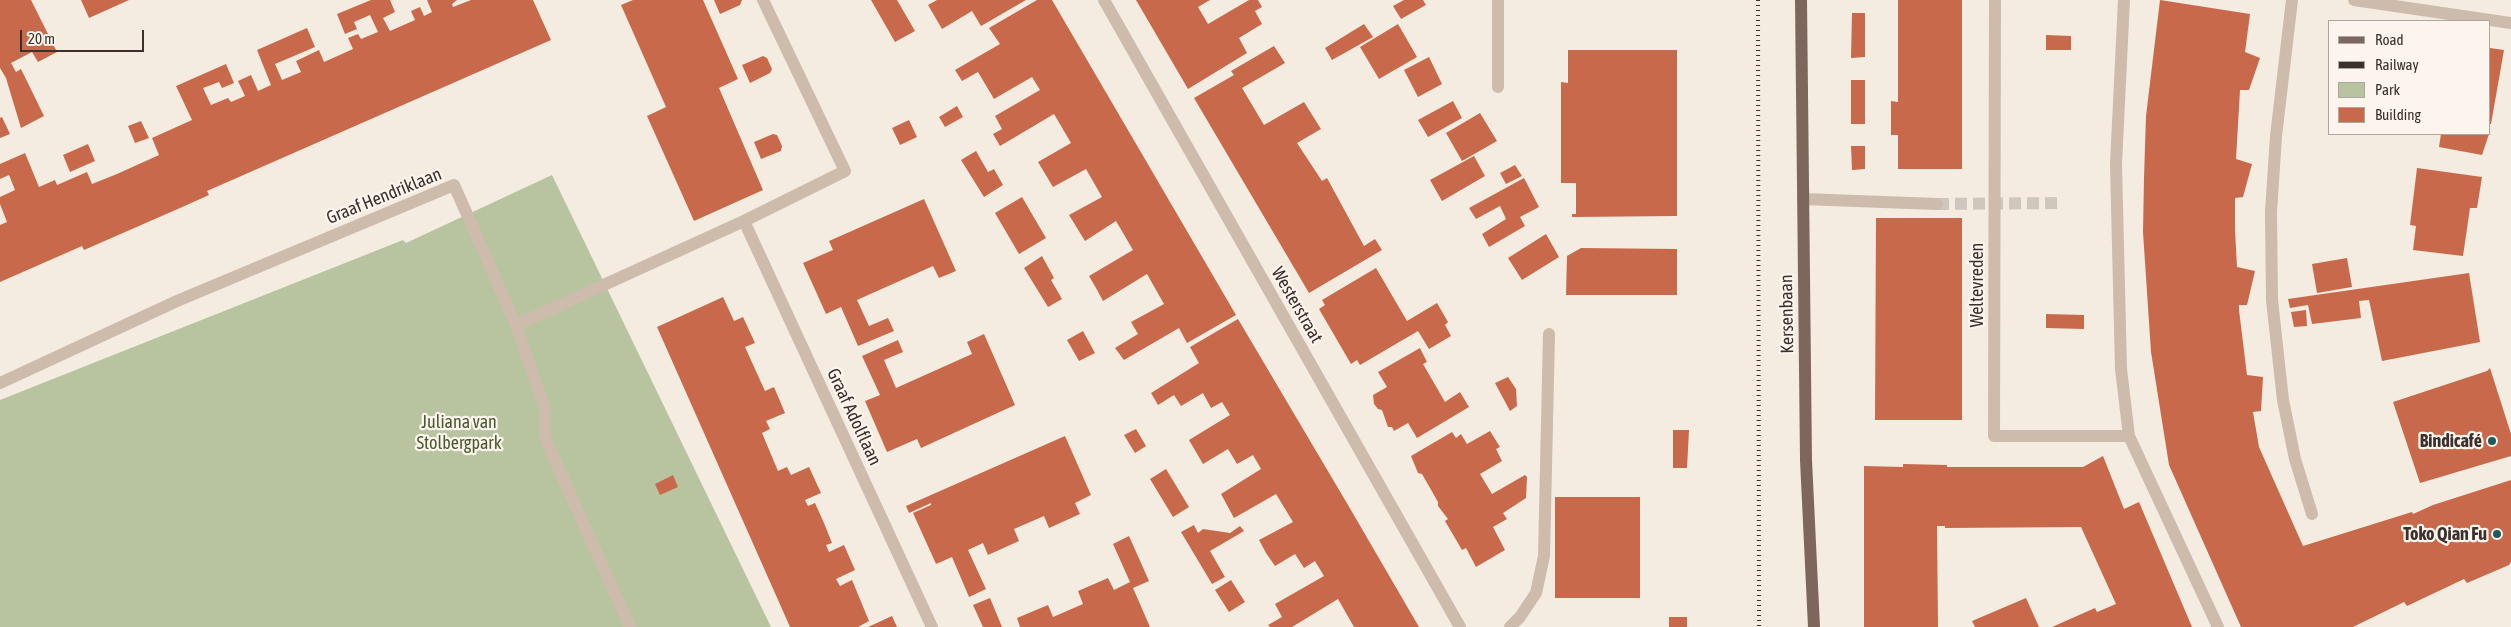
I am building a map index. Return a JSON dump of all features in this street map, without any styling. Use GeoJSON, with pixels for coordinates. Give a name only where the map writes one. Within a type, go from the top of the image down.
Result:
{"type":"FeatureCollection","features":[{"type":"Feature","properties":{"kind":"main road","name":"Kersenbaan"},"geometry":{"type":"LineString","coordinates":[[1800,0],[1806,460],[1814,627]]}},
{"type":"Feature","properties":{"kind":"street"},"geometry":{"type":"LineString","coordinates":[[516,325],[744,221],[845,171],[764,0]]}},
{"type":"Feature","properties":{"kind":"street","name":"Westerstraat"},"geometry":{"type":"LineString","coordinates":[[1104,0],[1460,627]]}},
{"type":"Feature","properties":{"kind":"street"},"geometry":{"type":"LineString","coordinates":[[1498,0],[1498,87]]}},
{"type":"Feature","properties":{"kind":"street","name":"Weltevreden"},"geometry":{"type":"LineString","coordinates":[[1995,0],[1994,436],[2129,436]]}},
{"type":"Feature","properties":{"kind":"street"},"geometry":{"type":"LineString","coordinates":[[2124,0],[2119,54],[2116,164],[2121,369],[2129,436],[2218,627]]}},
{"type":"Feature","properties":{"kind":"street"},"geometry":{"type":"LineString","coordinates":[[2292,0],[2276,136],[2271,212],[2272,300],[2283,400],[2295,459],[2312,514]]}},
{"type":"Feature","properties":{"kind":"street"},"geometry":{"type":"LineString","coordinates":[[2354,0],[2491,20]]}},
{"type":"Feature","properties":{"kind":"street"},"geometry":{"type":"LineString","coordinates":[[2491,20],[2511,23]]}},
{"type":"Feature","properties":{"kind":"street","name":"Graaf Hendriklaan"},"geometry":{"type":"LineString","coordinates":[[0,383],[177,300],[454,185],[516,325],[545,409],[545,438],[630,627]]}},
{"type":"Feature","properties":{"kind":"street"},"geometry":{"type":"LineString","coordinates":[[1802,199],[1937,204]]}},
{"type":"Feature","properties":{"kind":"street","name":"Graaf Adolflaan"},"geometry":{"type":"LineString","coordinates":[[744,221],[932,627]]}},
{"type":"Feature","properties":{"kind":"street"},"geometry":{"type":"LineString","coordinates":[[1510,627],[1520,617],[1536,593],[1544,556],[1549,334]]}},
{"type":"Feature","properties":{"kind":"green space","name":"Juliana van Stolbergpark"},"geometry":{"type":"Polygon","coordinates":[[[552,175],[771,627],[0,627],[0,400],[403,240],[406,243],[552,175]]]}},
{"type":"Feature","properties":{"kind":"building"},"geometry":{"type":"Polygon","coordinates":[[[0,0],[31,0],[57,52],[38,62],[32,52],[11,63],[16,72],[21,69],[44,116],[21,128],[6,78],[0,68],[0,0]]]}},
{"type":"Feature","properties":{"kind":"building"},"geometry":{"type":"Polygon","coordinates":[[[81,0],[129,0],[89,18],[81,0]]]}},
{"type":"Feature","properties":{"kind":"building"},"geometry":{"type":"Polygon","coordinates":[[[371,0],[390,0],[395,12],[383,18],[390,31],[415,20],[411,11],[420,7],[424,16],[432,12],[427,0],[457,0],[452,4],[453,7],[471,0],[533,0],[551,40],[207,191],[209,195],[180,208],[84,250],[82,246],[0,282],[0,225],[7,222],[0,204],[0,197],[15,190],[9,175],[0,179],[0,164],[25,153],[39,187],[55,180],[57,185],[87,172],[92,184],[117,174],[159,155],[152,138],[192,120],[176,86],[226,64],[234,83],[222,88],[219,82],[203,88],[211,105],[228,98],[231,102],[245,96],[238,81],[251,75],[258,91],[271,85],[257,50],[307,28],[315,47],[275,64],[282,80],[301,72],[296,61],[319,50],[324,62],[353,49],[348,38],[358,34],[361,39],[378,32],[370,15],[354,22],[357,29],[345,34],[337,14],[371,0]]]}},
{"type":"Feature","properties":{"kind":"building"},"geometry":{"type":"Polygon","coordinates":[[[633,0],[703,0],[738,79],[719,88],[763,190],[694,221],[647,116],[666,107],[621,5],[633,0]]]}},
{"type":"Feature","properties":{"kind":"building"},"geometry":{"type":"Polygon","coordinates":[[[714,0],[742,0],[740,5],[720,14],[714,0]]]}},
{"type":"Feature","properties":{"kind":"building"},"geometry":{"type":"Polygon","coordinates":[[[871,0],[897,0],[915,31],[895,42],[871,0]]]}},
{"type":"Feature","properties":{"kind":"building"},"geometry":{"type":"Polygon","coordinates":[[[937,0],[1026,0],[981,26],[972,11],[942,29],[928,5],[937,0]]]}},
{"type":"Feature","properties":{"kind":"building"},"geometry":{"type":"Polygon","coordinates":[[[1037,0],[1052,0],[1236,315],[1187,343],[1179,328],[1124,360],[1115,348],[1138,334],[1131,322],[1164,304],[1147,274],[1103,301],[1089,276],[1133,250],[1116,221],[1085,241],[1069,215],[1102,197],[1086,169],[1053,187],[1038,162],[1071,143],[1054,114],[1000,146],[993,134],[1002,129],[995,116],[1040,90],[1032,77],[994,99],[978,72],[962,81],[955,70],[1000,44],[989,28],[1037,0]]]}},
{"type":"Feature","properties":{"kind":"building"},"geometry":{"type":"Polygon","coordinates":[[[1136,0],[1210,0],[1198,7],[1208,24],[1249,0],[1258,0],[1262,7],[1255,11],[1262,24],[1239,38],[1247,53],[1188,89],[1136,0]]]}},
{"type":"Feature","properties":{"kind":"building"},"geometry":{"type":"Polygon","coordinates":[[[1404,0],[1423,0],[1426,5],[1401,19],[1393,6],[1404,0]]]}},
{"type":"Feature","properties":{"kind":"building"},"geometry":{"type":"Polygon","coordinates":[[[1898,0],[1962,0],[1962,169],[1898,169],[1898,135],[1891,135],[1891,101],[1898,102],[1898,0]]]}},
{"type":"Feature","properties":{"kind":"building"},"geometry":{"type":"Polygon","coordinates":[[[2160,0],[2250,14],[2245,52],[2260,58],[2249,90],[2240,90],[2236,159],[2252,164],[2243,197],[2235,198],[2235,230],[2237,267],[2255,271],[2247,305],[2239,305],[2239,310],[2247,375],[2263,377],[2261,411],[2253,412],[2259,447],[2303,546],[2412,512],[2413,514],[2433,505],[2511,480],[2511,562],[2509,565],[2467,583],[2464,579],[2407,606],[2404,602],[2353,627],[2241,627],[2169,465],[2151,352],[2143,232],[2144,178],[2146,116],[2160,0]]]}},
{"type":"Feature","properties":{"kind":"building"},"geometry":{"type":"Polygon","coordinates":[[[1852,13],[1865,13],[1865,57],[1851,58],[1852,13]]]}},
{"type":"Feature","properties":{"kind":"building"},"geometry":{"type":"Polygon","coordinates":[[[1364,24],[1373,37],[1332,60],[1325,48],[1364,24]]]}},
{"type":"Feature","properties":{"kind":"building"},"geometry":{"type":"Polygon","coordinates":[[[1398,24],[1417,57],[1379,79],[1360,47],[1398,24]]]}},
{"type":"Feature","properties":{"kind":"building"},"geometry":{"type":"Polygon","coordinates":[[[2046,35],[2071,36],[2071,50],[2046,50],[2046,35]]]}},
{"type":"Feature","properties":{"kind":"building"},"geometry":{"type":"Polygon","coordinates":[[[1274,46],[1285,63],[1242,88],[1264,125],[1304,102],[1321,129],[1297,143],[1322,181],[1327,178],[1364,246],[1375,239],[1382,250],[1309,293],[1194,98],[1234,75],[1231,71],[1274,46]]]}},
{"type":"Feature","properties":{"kind":"building"},"geometry":{"type":"Polygon","coordinates":[[[2491,48],[2504,50],[2491,124],[2491,48]]]}},
{"type":"Feature","properties":{"kind":"building"},"geometry":{"type":"Polygon","coordinates":[[[1568,50],[1677,50],[1677,216],[1572,217],[1572,214],[1576,214],[1576,183],[1561,183],[1561,82],[1568,83],[1568,50]]]}},
{"type":"Feature","properties":{"kind":"building"},"geometry":{"type":"Polygon","coordinates":[[[763,56],[767,58],[772,69],[770,73],[750,83],[742,65],[763,56]]]}},
{"type":"Feature","properties":{"kind":"building"},"geometry":{"type":"Polygon","coordinates":[[[1429,57],[1442,84],[1418,97],[1404,70],[1429,57]]]}},
{"type":"Feature","properties":{"kind":"building"},"geometry":{"type":"Polygon","coordinates":[[[1851,80],[1865,80],[1865,124],[1851,124],[1851,80]]]}},
{"type":"Feature","properties":{"kind":"building"},"geometry":{"type":"Polygon","coordinates":[[[1453,101],[1462,118],[1428,137],[1418,120],[1453,101]]]}},
{"type":"Feature","properties":{"kind":"building"},"geometry":{"type":"Polygon","coordinates":[[[957,106],[963,117],[945,127],[939,117],[957,106]]]}},
{"type":"Feature","properties":{"kind":"building"},"geometry":{"type":"Polygon","coordinates":[[[1480,113],[1497,141],[1462,161],[1446,133],[1480,113]]]}},
{"type":"Feature","properties":{"kind":"building"},"geometry":{"type":"Polygon","coordinates":[[[2,117],[10,134],[0,138],[0,118],[2,117]]]}},
{"type":"Feature","properties":{"kind":"building"},"geometry":{"type":"Polygon","coordinates":[[[909,120],[917,137],[900,145],[892,128],[909,120]]]}},
{"type":"Feature","properties":{"kind":"building"},"geometry":{"type":"Polygon","coordinates":[[[141,121],[149,138],[135,143],[128,126],[141,121]]]}},
{"type":"Feature","properties":{"kind":"building"},"geometry":{"type":"Polygon","coordinates":[[[773,134],[777,135],[782,146],[781,151],[761,159],[754,142],[773,134]]]}},
{"type":"Feature","properties":{"kind":"building"},"geometry":{"type":"Polygon","coordinates":[[[2441,135],[2489,135],[2482,155],[2439,147],[2441,135]]]}},
{"type":"Feature","properties":{"kind":"building"},"geometry":{"type":"Polygon","coordinates":[[[88,144],[95,161],[70,172],[63,155],[88,144]]]}},
{"type":"Feature","properties":{"kind":"building"},"geometry":{"type":"Polygon","coordinates":[[[1851,146],[1865,146],[1865,169],[1852,170],[1851,146]]]}},
{"type":"Feature","properties":{"kind":"building"},"geometry":{"type":"Polygon","coordinates":[[[976,151],[988,172],[994,169],[1003,185],[984,197],[961,160],[976,151]]]}},
{"type":"Feature","properties":{"kind":"building"},"geometry":{"type":"Polygon","coordinates":[[[1474,156],[1485,176],[1442,201],[1430,180],[1474,156]]]}},
{"type":"Feature","properties":{"kind":"building"},"geometry":{"type":"Polygon","coordinates":[[[1515,165],[1522,176],[1506,184],[1500,173],[1515,165]]]}},
{"type":"Feature","properties":{"kind":"building"},"geometry":{"type":"Polygon","coordinates":[[[2417,168],[2482,177],[2477,208],[2470,208],[2463,256],[2413,250],[2416,226],[2410,225],[2417,168]]]}},
{"type":"Feature","properties":{"kind":"building"},"geometry":{"type":"Polygon","coordinates":[[[1524,178],[1539,207],[1520,217],[1525,226],[1489,247],[1482,234],[1506,219],[1500,206],[1476,219],[1469,208],[1524,178]]]}},
{"type":"Feature","properties":{"kind":"building"},"geometry":{"type":"Polygon","coordinates":[[[1022,197],[1046,238],[1019,254],[995,213],[1022,197]]]}},
{"type":"Feature","properties":{"kind":"building"},"geometry":{"type":"Polygon","coordinates":[[[924,199],[956,271],[939,278],[933,266],[857,300],[869,326],[888,318],[894,331],[858,346],[841,307],[826,314],[803,263],[833,250],[829,241],[924,199]]]}},
{"type":"Feature","properties":{"kind":"building"},"geometry":{"type":"Polygon","coordinates":[[[1876,218],[1962,218],[1962,420],[1875,420],[1876,218]]]}},
{"type":"Feature","properties":{"kind":"building"},"geometry":{"type":"Polygon","coordinates":[[[1546,234],[1559,257],[1522,280],[1508,258],[1546,234]]]}},
{"type":"Feature","properties":{"kind":"building"},"geometry":{"type":"Polygon","coordinates":[[[1581,248],[1677,249],[1677,295],[1566,295],[1567,256],[1581,248]]]}},
{"type":"Feature","properties":{"kind":"building"},"geometry":{"type":"Polygon","coordinates":[[[1042,256],[1054,278],[1051,280],[1062,299],[1048,307],[1024,268],[1042,256]]]}},
{"type":"Feature","properties":{"kind":"building"},"geometry":{"type":"Polygon","coordinates":[[[2347,258],[2352,287],[2317,293],[2312,264],[2347,258]]]}},
{"type":"Feature","properties":{"kind":"building"},"geometry":{"type":"Polygon","coordinates":[[[1376,268],[1407,321],[1437,303],[1448,322],[1445,325],[1451,336],[1429,349],[1418,331],[1360,365],[1357,360],[1351,364],[1319,309],[1325,305],[1322,300],[1376,268]]]}},
{"type":"Feature","properties":{"kind":"building"},"geometry":{"type":"Polygon","coordinates":[[[2469,273],[2480,342],[2382,361],[2369,300],[2359,301],[2361,318],[2312,324],[2308,305],[2290,308],[2288,299],[2469,273]]]}},
{"type":"Feature","properties":{"kind":"building"},"geometry":{"type":"Polygon","coordinates":[[[723,297],[734,321],[743,317],[755,343],[745,347],[765,391],[774,387],[785,413],[766,421],[770,429],[762,433],[778,471],[787,467],[791,475],[809,467],[821,493],[805,500],[808,506],[815,503],[832,543],[826,545],[829,552],[844,545],[855,570],[836,579],[840,586],[852,580],[869,621],[858,627],[790,627],[657,327],[723,297]]]}},
{"type":"Feature","properties":{"kind":"building"},"geometry":{"type":"Polygon","coordinates":[[[2306,310],[2307,326],[2294,327],[2291,312],[2306,310]]]}},
{"type":"Feature","properties":{"kind":"building"},"geometry":{"type":"Polygon","coordinates":[[[2046,314],[2084,315],[2084,329],[2046,328],[2046,314]]]}},
{"type":"Feature","properties":{"kind":"building"},"geometry":{"type":"Polygon","coordinates":[[[1238,319],[1419,627],[1354,627],[1338,599],[1292,627],[1270,627],[1268,625],[1282,617],[1275,604],[1324,576],[1315,561],[1304,568],[1295,554],[1275,566],[1266,553],[1259,540],[1293,522],[1276,494],[1234,518],[1221,494],[1261,469],[1253,455],[1237,464],[1228,449],[1203,464],[1189,440],[1230,415],[1222,402],[1211,408],[1203,393],[1181,406],[1174,395],[1158,405],[1151,393],[1199,363],[1190,347],[1238,319]]]}},
{"type":"Feature","properties":{"kind":"building"},"geometry":{"type":"Polygon","coordinates":[[[1083,331],[1095,353],[1079,361],[1067,340],[1083,331]]]}},
{"type":"Feature","properties":{"kind":"building"},"geometry":{"type":"Polygon","coordinates":[[[984,334],[1015,405],[921,448],[917,439],[887,452],[865,401],[880,395],[862,356],[898,340],[903,352],[884,360],[896,388],[972,354],[967,342],[984,334]]]}},
{"type":"Feature","properties":{"kind":"building"},"geometry":{"type":"Polygon","coordinates":[[[1420,348],[1427,362],[1423,364],[1445,402],[1460,392],[1469,407],[1417,438],[1408,423],[1394,431],[1392,427],[1388,427],[1382,410],[1378,409],[1374,404],[1373,395],[1387,387],[1378,372],[1420,348]]]}},
{"type":"Feature","properties":{"kind":"building"},"geometry":{"type":"Polygon","coordinates":[[[2490,368],[2511,434],[2511,456],[2420,483],[2393,402],[2487,371],[2490,368]]]}},
{"type":"Feature","properties":{"kind":"building"},"geometry":{"type":"Polygon","coordinates":[[[1508,377],[1516,389],[1517,406],[1510,411],[1495,383],[1508,377]]]}},
{"type":"Feature","properties":{"kind":"building"},"geometry":{"type":"Polygon","coordinates":[[[1136,429],[1146,446],[1135,453],[1124,435],[1136,429]]]}},
{"type":"Feature","properties":{"kind":"building"},"geometry":{"type":"Polygon","coordinates":[[[1673,430],[1689,430],[1687,468],[1673,468],[1673,430]]]}},
{"type":"Feature","properties":{"kind":"building"},"geometry":{"type":"Polygon","coordinates":[[[1490,431],[1500,447],[1496,449],[1502,461],[1480,474],[1492,494],[1525,475],[1527,477],[1526,498],[1503,513],[1507,519],[1493,527],[1505,550],[1476,567],[1466,548],[1462,550],[1445,521],[1448,519],[1438,506],[1438,502],[1422,474],[1418,473],[1411,456],[1452,432],[1456,438],[1461,434],[1467,444],[1490,431]]]}},
{"type":"Feature","properties":{"kind":"building"},"geometry":{"type":"Polygon","coordinates":[[[1065,436],[1091,495],[1075,503],[1080,514],[1049,528],[1044,516],[1014,529],[1019,541],[988,555],[983,543],[968,550],[986,589],[969,597],[952,557],[936,564],[913,513],[931,505],[931,503],[909,513],[906,506],[1065,436]]]}},
{"type":"Feature","properties":{"kind":"building"},"geometry":{"type":"Polygon","coordinates":[[[2103,456],[2124,509],[2139,502],[2192,627],[2052,627],[2095,608],[2097,612],[2116,604],[2081,527],[1945,528],[1945,526],[1937,526],[1938,627],[1864,627],[1864,466],[1903,467],[1903,464],[1947,465],[1947,467],[2083,467],[2103,456]]]}},
{"type":"Feature","properties":{"kind":"building"},"geometry":{"type":"Polygon","coordinates":[[[1166,469],[1189,507],[1173,517],[1150,479],[1166,469]]]}},
{"type":"Feature","properties":{"kind":"building"},"geometry":{"type":"Polygon","coordinates":[[[673,475],[678,487],[660,495],[655,484],[673,475]]]}},
{"type":"Feature","properties":{"kind":"building"},"geometry":{"type":"Polygon","coordinates":[[[1555,497],[1640,497],[1640,598],[1555,598],[1555,497]]]}},
{"type":"Feature","properties":{"kind":"building"},"geometry":{"type":"Polygon","coordinates":[[[1194,525],[1198,533],[1203,529],[1230,533],[1240,526],[1244,531],[1210,551],[1225,577],[1212,584],[1181,532],[1194,525]]]}},
{"type":"Feature","properties":{"kind":"building"},"geometry":{"type":"Polygon","coordinates":[[[1129,536],[1149,581],[1133,588],[1150,627],[1020,627],[1017,618],[1048,605],[1053,617],[1083,604],[1078,591],[1108,578],[1114,590],[1130,582],[1113,544],[1129,536]]]}},
{"type":"Feature","properties":{"kind":"building"},"geometry":{"type":"Polygon","coordinates":[[[1231,580],[1245,602],[1229,612],[1215,590],[1231,580]]]}},
{"type":"Feature","properties":{"kind":"building"},"geometry":{"type":"Polygon","coordinates":[[[990,598],[1002,627],[983,627],[973,605],[990,598]]]}},
{"type":"Feature","properties":{"kind":"building"},"geometry":{"type":"Polygon","coordinates":[[[2026,598],[2039,627],[1975,627],[1972,621],[2026,598]]]}},
{"type":"Feature","properties":{"kind":"building"},"geometry":{"type":"Polygon","coordinates":[[[892,616],[897,627],[868,627],[879,622],[892,616]]]}},
{"type":"Feature","properties":{"kind":"building"},"geometry":{"type":"Polygon","coordinates":[[[1669,617],[1687,617],[1687,627],[1669,627],[1669,617]]]}},
{"type":"Feature","properties":{"kind":"tunnel"},"geometry":{"type":"LineString","coordinates":[[1937,204],[2063,203]]}},
{"type":"Feature","properties":{"kind":"railway"},"geometry":{"type":"LineString","coordinates":[[1758,0],[1759,627]]}},
{"type":"Feature","properties":{"kind":"place","name":"Bindicafé"},"geometry":{"type":"Point","coordinates":[2492,441]}},
{"type":"Feature","properties":{"kind":"place","name":"Toko Qian Fu"},"geometry":{"type":"Point","coordinates":[2497,534]}}]}
